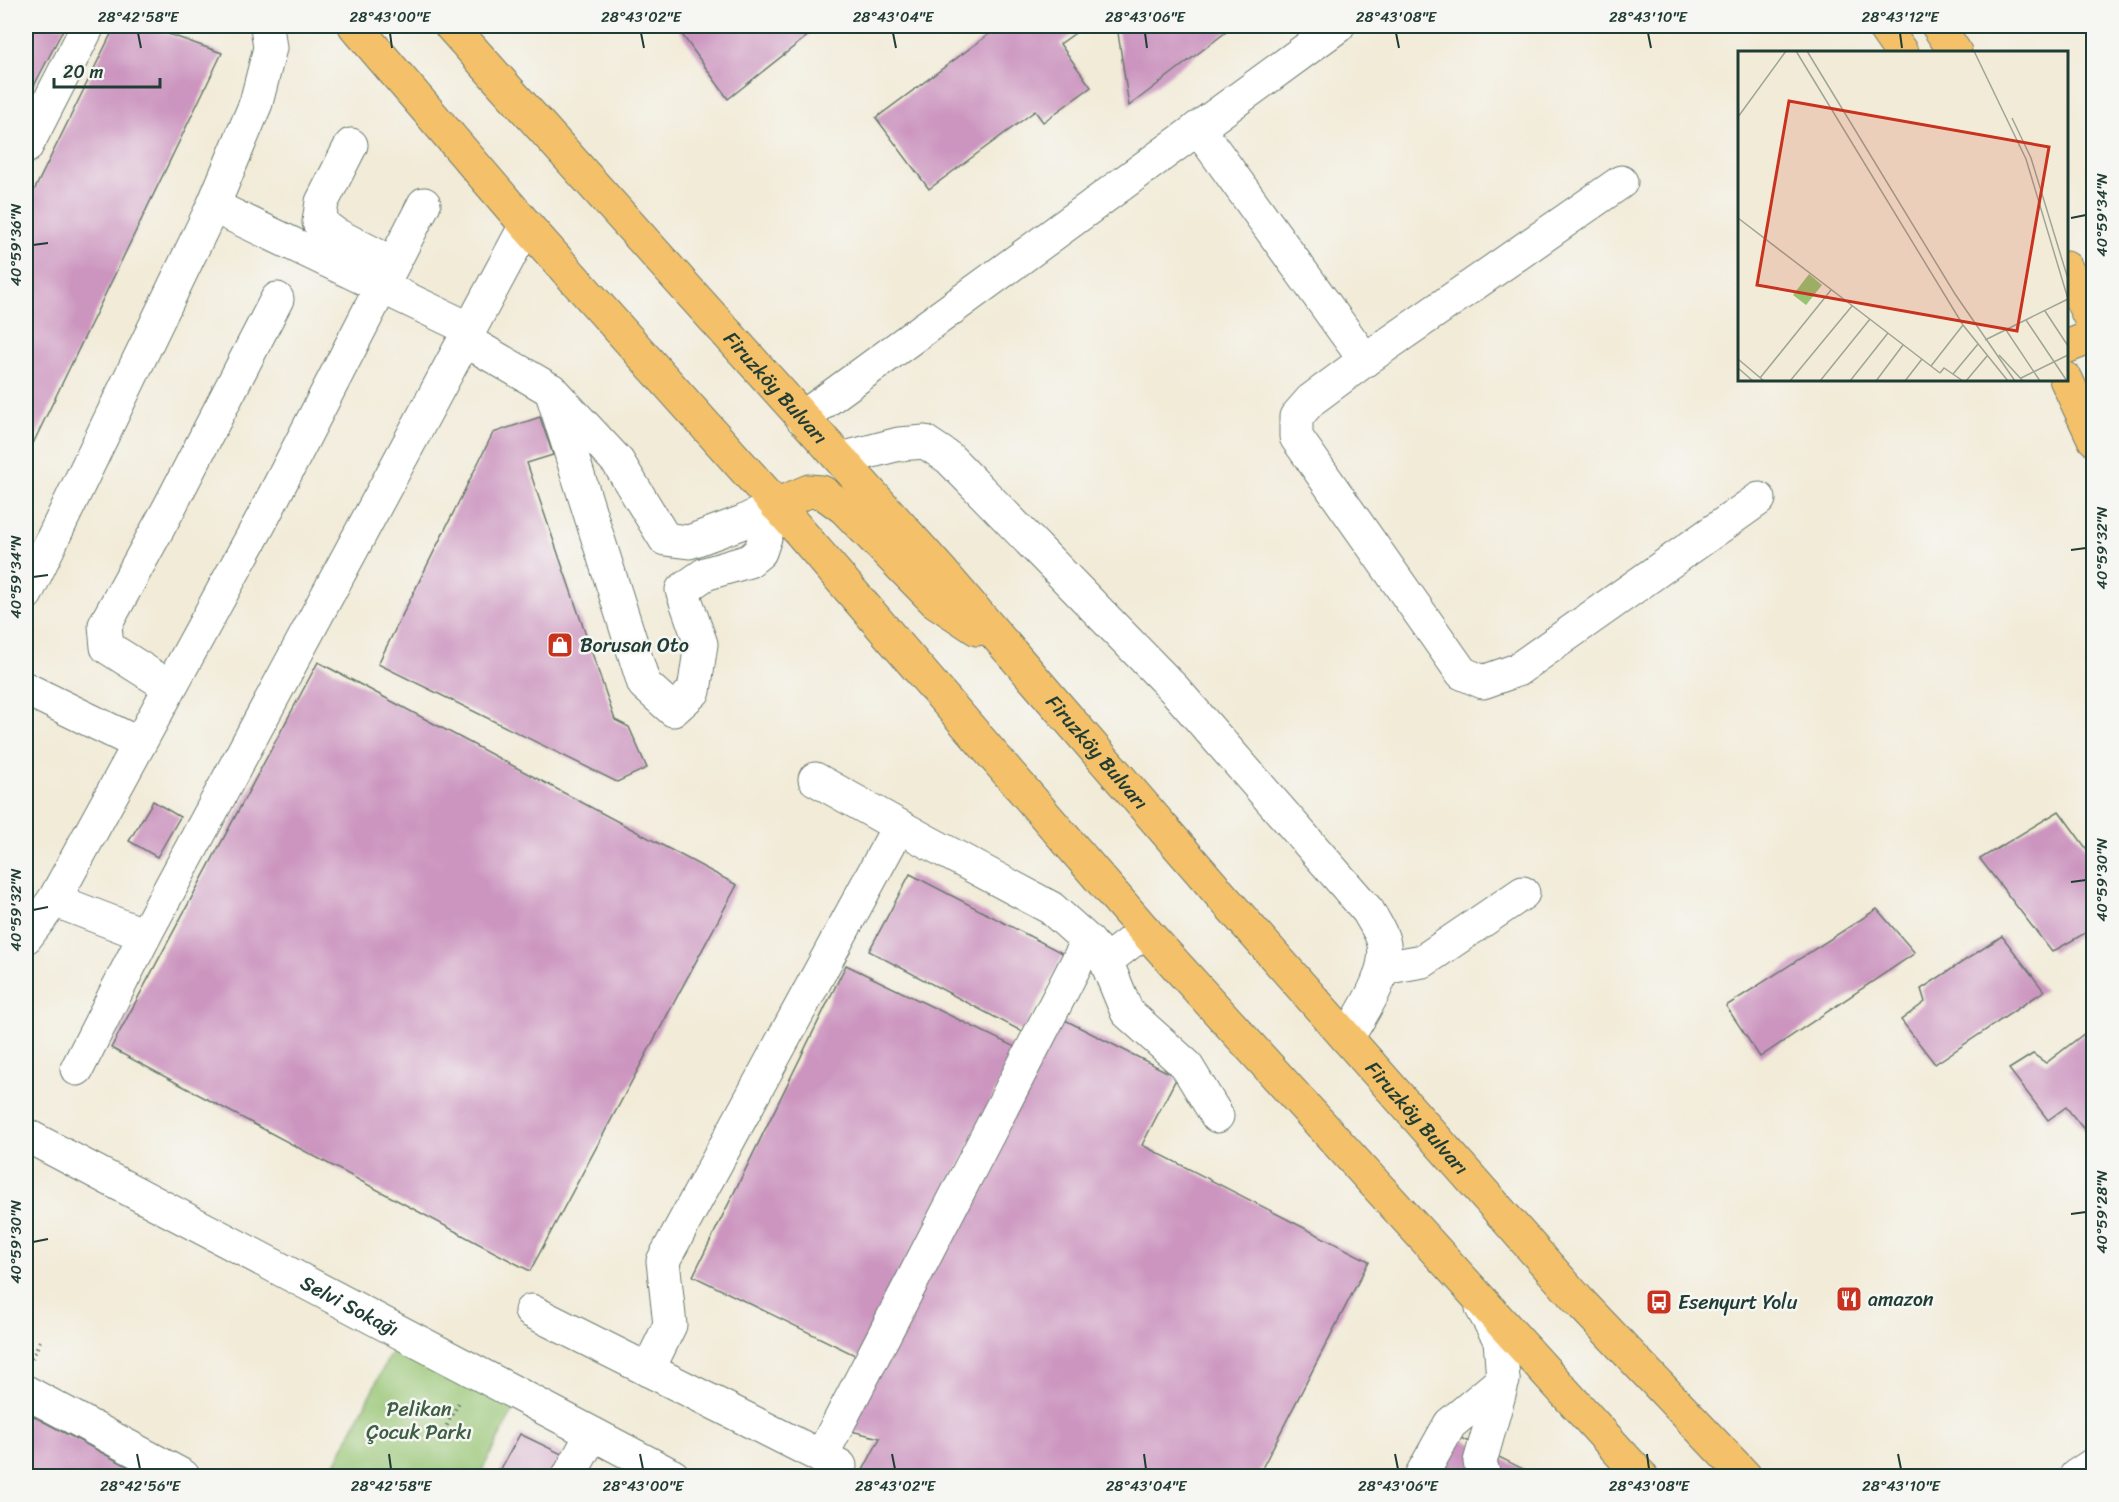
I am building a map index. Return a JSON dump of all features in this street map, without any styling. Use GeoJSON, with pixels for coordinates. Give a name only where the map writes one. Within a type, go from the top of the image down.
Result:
{"type":"FeatureCollection","features":[{"type":"Feature","properties":{"kind":"main road"},"geometry":{"type":"LineString","coordinates":[[355,26],[526,225],[776,505],[1145,931],[1641,1476]]}},
{"type":"Feature","properties":{"kind":"main road","name":"Firuzköy Bulvarı"},"geometry":{"type":"LineString","coordinates":[[451,26],[841,459],[1578,1300],[1745,1476]]}},
{"type":"Feature","properties":{"kind":"main road"},"geometry":{"type":"LineString","coordinates":[[1883,26],[1900,51]]}},
{"type":"Feature","properties":{"kind":"main road"},"geometry":{"type":"LineString","coordinates":[[1938,26],[1954,51]]}},
{"type":"Feature","properties":{"kind":"main road"},"geometry":{"type":"LineString","coordinates":[[2068,270],[2094,326]]}},
{"type":"Feature","properties":{"kind":"main road"},"geometry":{"type":"LineString","coordinates":[[2068,347],[2094,336]]}},
{"type":"Feature","properties":{"kind":"main road"},"geometry":{"type":"LineString","coordinates":[[2068,381],[2094,439]]}},
{"type":"Feature","properties":{"kind":"main road"},"geometry":{"type":"LineString","coordinates":[[776,505],[809,491],[822,492],[844,508],[935,601],[974,628],[1004,644]]}},
{"type":"Feature","properties":{"kind":"street"},"geometry":{"type":"LineString","coordinates":[[26,147],[88,26]]}},
{"type":"Feature","properties":{"kind":"street"},"geometry":{"type":"LineString","coordinates":[[26,594],[213,206],[256,103],[270,48],[267,26]]}},
{"type":"Feature","properties":{"kind":"street"},"geometry":{"type":"LineString","coordinates":[[802,418],[1338,26]]}},
{"type":"Feature","properties":{"kind":"street"},"geometry":{"type":"LineString","coordinates":[[1198,128],[1365,360]]}},
{"type":"Feature","properties":{"kind":"street"},"geometry":{"type":"LineString","coordinates":[[351,145],[322,202],[319,222],[467,335],[551,390],[618,462],[665,539],[689,542],[742,522],[776,505]]}},
{"type":"Feature","properties":{"kind":"street"},"geometry":{"type":"LineString","coordinates":[[1621,182],[1311,400],[1296,417],[1296,437],[1462,673],[1483,682],[1517,670],[1759,500]]}},
{"type":"Feature","properties":{"kind":"street"},"geometry":{"type":"LineString","coordinates":[[26,936],[54,900],[261,521],[424,204]]}},
{"type":"Feature","properties":{"kind":"street"},"geometry":{"type":"LineString","coordinates":[[213,206],[386,274]]}},
{"type":"Feature","properties":{"kind":"street"},"geometry":{"type":"LineString","coordinates":[[77,1069],[145,935],[526,225]]}},
{"type":"Feature","properties":{"kind":"street"},"geometry":{"type":"LineString","coordinates":[[170,687],[106,647],[105,625],[168,510],[277,299]]}},
{"type":"Feature","properties":{"kind":"street"},"geometry":{"type":"LineString","coordinates":[[551,390],[644,684],[673,710],[694,692],[701,644],[682,590],[705,574],[749,561],[760,552],[776,505]]}},
{"type":"Feature","properties":{"kind":"street"},"geometry":{"type":"LineString","coordinates":[[841,459],[899,444],[926,442],[949,458],[1175,690],[1368,911],[1383,941],[1383,968],[1372,996],[1347,1038]]}},
{"type":"Feature","properties":{"kind":"street"},"geometry":{"type":"LineString","coordinates":[[26,689],[139,744]]}},
{"type":"Feature","properties":{"kind":"street"},"geometry":{"type":"LineString","coordinates":[[814,779],[1051,908],[1097,951],[1127,1012],[1186,1065],[1217,1116]]}},
{"type":"Feature","properties":{"kind":"street"},"geometry":{"type":"LineString","coordinates":[[648,1370],[670,1325],[663,1261],[899,826]]}},
{"type":"Feature","properties":{"kind":"street"},"geometry":{"type":"LineString","coordinates":[[1383,968],[1423,961],[1523,893]]}},
{"type":"Feature","properties":{"kind":"street"},"geometry":{"type":"LineString","coordinates":[[54,900],[145,935]]}},
{"type":"Feature","properties":{"kind":"street"},"geometry":{"type":"LineString","coordinates":[[531,1311],[831,1462],[1097,951],[1145,931]]}},
{"type":"Feature","properties":{"kind":"street","name":"Selvi Sokağı"},"geometry":{"type":"LineString","coordinates":[[26,1135],[673,1476]]}},
{"type":"Feature","properties":{"kind":"street"},"geometry":{"type":"LineString","coordinates":[[1472,1291],[1500,1340],[1503,1380],[1480,1462],[1484,1476]]}},
{"type":"Feature","properties":{"kind":"street"},"geometry":{"type":"LineString","coordinates":[[27,1379],[183,1476]]}},
{"type":"Feature","properties":{"kind":"street"},"geometry":{"type":"LineString","coordinates":[[1421,1476],[1450,1424],[1503,1380]]}},
{"type":"Feature","properties":{"kind":"street"},"geometry":{"type":"LineString","coordinates":[[568,1476],[592,1434]]}},
{"type":"Feature","properties":{"kind":"street"},"geometry":{"type":"LineString","coordinates":[[2076,1476],[2094,1464]]}},
{"type":"Feature","properties":{"kind":"path"},"geometry":{"type":"LineString","coordinates":[[27,1379],[40,1341]]}},
{"type":"Feature","properties":{"kind":"green space","name":"Pelikan Çocuk Parkı"},"geometry":{"type":"Polygon","coordinates":[[[396,1343],[514,1409],[479,1476],[329,1476],[396,1343]]]}},
{"type":"Feature","properties":{"kind":"building"},"geometry":{"type":"Polygon","coordinates":[[[26,26],[65,26],[26,101],[26,26]]]}},
{"type":"Feature","properties":{"kind":"building"},"geometry":{"type":"Polygon","coordinates":[[[115,26],[146,26],[222,53],[26,458],[26,207],[115,26]]]}},
{"type":"Feature","properties":{"kind":"building"},"geometry":{"type":"Polygon","coordinates":[[[676,26],[820,26],[728,99],[676,26]]]}},
{"type":"Feature","properties":{"kind":"building"},"geometry":{"type":"Polygon","coordinates":[[[1000,26],[1085,26],[1060,44],[1091,87],[1043,122],[1035,111],[929,189],[876,118],[1000,26]]]}},
{"type":"Feature","properties":{"kind":"building"},"geometry":{"type":"Polygon","coordinates":[[[1117,26],[1234,26],[1129,106],[1117,26]]]}},
{"type":"Feature","properties":{"kind":"building"},"geometry":{"type":"Polygon","coordinates":[[[540,417],[553,455],[527,463],[615,720],[629,727],[647,768],[617,782],[378,664],[493,433],[540,417]]]}},
{"type":"Feature","properties":{"kind":"building"},"geometry":{"type":"Polygon","coordinates":[[[318,662],[737,885],[530,1271],[111,1048],[318,662]]]}},
{"type":"Feature","properties":{"kind":"building"},"geometry":{"type":"Polygon","coordinates":[[[153,801],[180,817],[157,857],[129,841],[153,801]]]}},
{"type":"Feature","properties":{"kind":"building"},"geometry":{"type":"Polygon","coordinates":[[[2059,811],[2094,859],[2094,928],[2052,952],[1980,859],[2059,811]]]}},
{"type":"Feature","properties":{"kind":"building"},"geometry":{"type":"Polygon","coordinates":[[[910,874],[1064,954],[1023,1032],[869,951],[910,874]]]}},
{"type":"Feature","properties":{"kind":"building"},"geometry":{"type":"Polygon","coordinates":[[[1877,909],[1915,953],[1760,1057],[1726,1006],[1877,909]]]}},
{"type":"Feature","properties":{"kind":"building"},"geometry":{"type":"Polygon","coordinates":[[[2002,936],[2044,991],[1935,1064],[1901,1020],[1925,1002],[1921,989],[2002,936]]]}},
{"type":"Feature","properties":{"kind":"building"},"geometry":{"type":"Polygon","coordinates":[[[846,965],[1017,1048],[865,1360],[693,1276],[846,965]]]}},
{"type":"Feature","properties":{"kind":"building"},"geometry":{"type":"Polygon","coordinates":[[[1061,1018],[1177,1077],[1142,1145],[1369,1261],[1258,1476],[860,1476],[880,1438],[847,1430],[1061,1018]]]}},
{"type":"Feature","properties":{"kind":"building"},"geometry":{"type":"Polygon","coordinates":[[[2094,1026],[2094,1142],[2066,1107],[2048,1120],[2009,1069],[2033,1054],[2046,1063],[2094,1026]]]}},
{"type":"Feature","properties":{"kind":"building"},"geometry":{"type":"Polygon","coordinates":[[[26,1412],[33,1416],[146,1476],[26,1476],[26,1412]]]}},
{"type":"Feature","properties":{"kind":"building"},"geometry":{"type":"Polygon","coordinates":[[[520,1434],[570,1458],[560,1476],[497,1476],[520,1434]]]}},
{"type":"Feature","properties":{"kind":"building"},"geometry":{"type":"Polygon","coordinates":[[[1457,1436],[1537,1476],[1437,1476],[1457,1436]]]}},
{"type":"Feature","properties":{"kind":"place","name":"Borusan Oto"},"geometry":{"type":"Point","coordinates":[560,645]}},
{"type":"Feature","properties":{"kind":"place","name":"amazon"},"geometry":{"type":"Point","coordinates":[1849,1299]}},
{"type":"Feature","properties":{"kind":"place","name":"Esenyurt Yolu"},"geometry":{"type":"Point","coordinates":[1659,1302]}}]}
